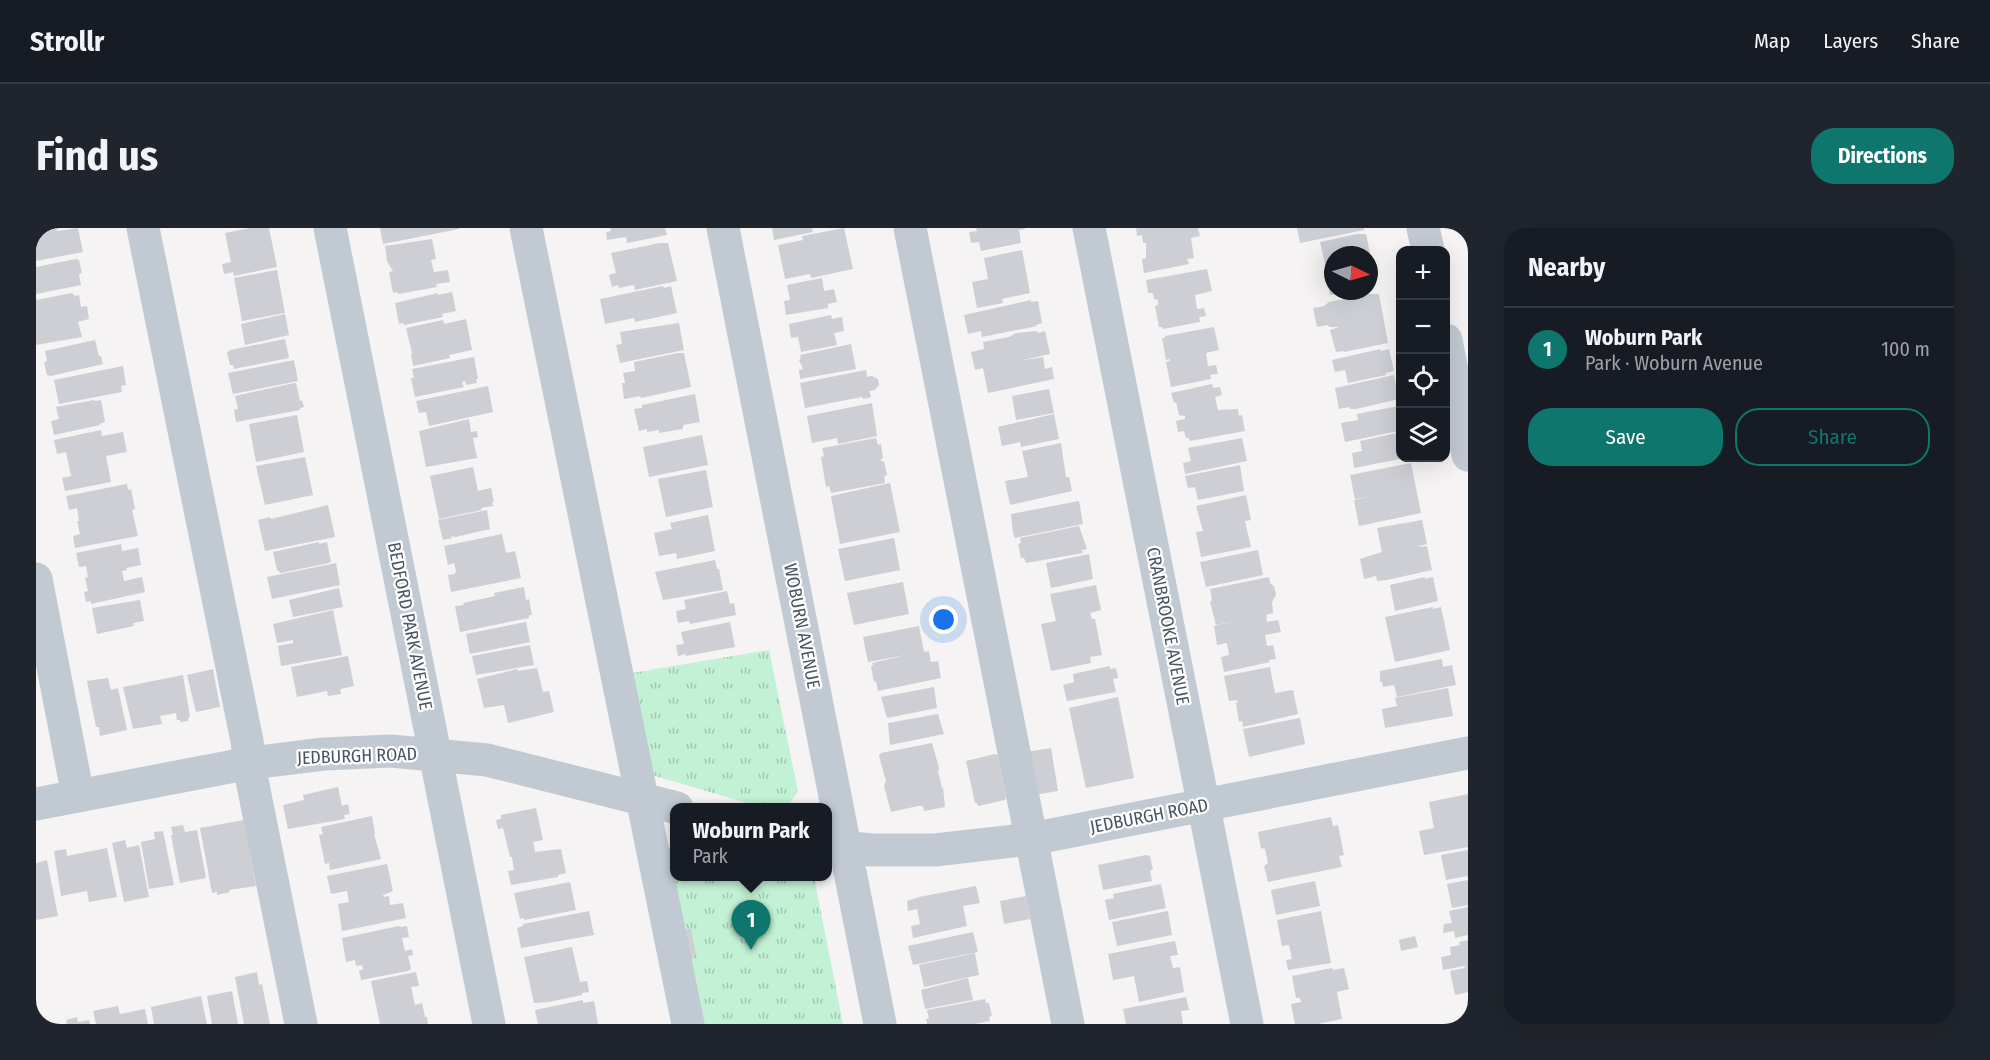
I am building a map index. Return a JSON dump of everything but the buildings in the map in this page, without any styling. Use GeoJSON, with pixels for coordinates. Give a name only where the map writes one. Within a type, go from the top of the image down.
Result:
{"type":"FeatureCollection","features":[{"type":"Feature","properties":{"kind":"street"},"geometry":{"type":"LineString","coordinates":[[143,228],[301,1024]]}},
{"type":"Feature","properties":{"kind":"street","name":"BEDFORD PARK AVENUE"},"geometry":{"type":"LineString","coordinates":[[330,228],[489,1024]]}},
{"type":"Feature","properties":{"kind":"street"},"geometry":{"type":"LineString","coordinates":[[525,228],[688,1024]]}},
{"type":"Feature","properties":{"kind":"street","name":"WOBURN AVENUE"},"geometry":{"type":"LineString","coordinates":[[723,228],[828,803]]}},
{"type":"Feature","properties":{"kind":"street"},"geometry":{"type":"LineString","coordinates":[[910,228],[1068,1024]]}},
{"type":"Feature","properties":{"kind":"street","name":"CRANBROOKE AVENUE"},"geometry":{"type":"LineString","coordinates":[[1089,228],[1247,1024]]}},
{"type":"Feature","properties":{"kind":"street"},"geometry":{"type":"LineString","coordinates":[[1423,228],[1427,246]]}},
{"type":"Feature","properties":{"kind":"street"},"geometry":{"type":"LineString","coordinates":[[1449,354],[1468,455]]}},
{"type":"Feature","properties":{"kind":"street"},"geometry":{"type":"LineString","coordinates":[[36,579],[78,796]]}},
{"type":"Feature","properties":{"kind":"street","name":"JEDBURGH ROAD"},"geometry":{"type":"LineString","coordinates":[[36,804],[250,763],[355,753],[401,752],[487,760],[670,805]]}},
{"type":"Feature","properties":{"kind":"street","name":"JEDBURGH ROAD"},"geometry":{"type":"LineString","coordinates":[[836,846],[873,850],[935,850],[1031,839],[1468,753]]}},
{"type":"Feature","properties":{"kind":"street","name":"WOBURN AVENUE"},"geometry":{"type":"LineString","coordinates":[[832,824],[880,1024]]}},
{"type":"Feature","properties":{"kind":"green space"},"geometry":{"type":"Polygon","coordinates":[[[769,650],[798,792],[789,803],[747,803],[638,771],[620,675],[769,650]]]}},
{"type":"Feature","properties":{"kind":"green space"},"geometry":{"type":"Polygon","coordinates":[[[654,844],[670,847],[670,881],[815,881],[843,1024],[686,1024],[654,844]]]}},
{"type":"Feature","properties":{"kind":"place","name":"Woburn Park"},"geometry":{"type":"Point","coordinates":[751,950]}}]}
